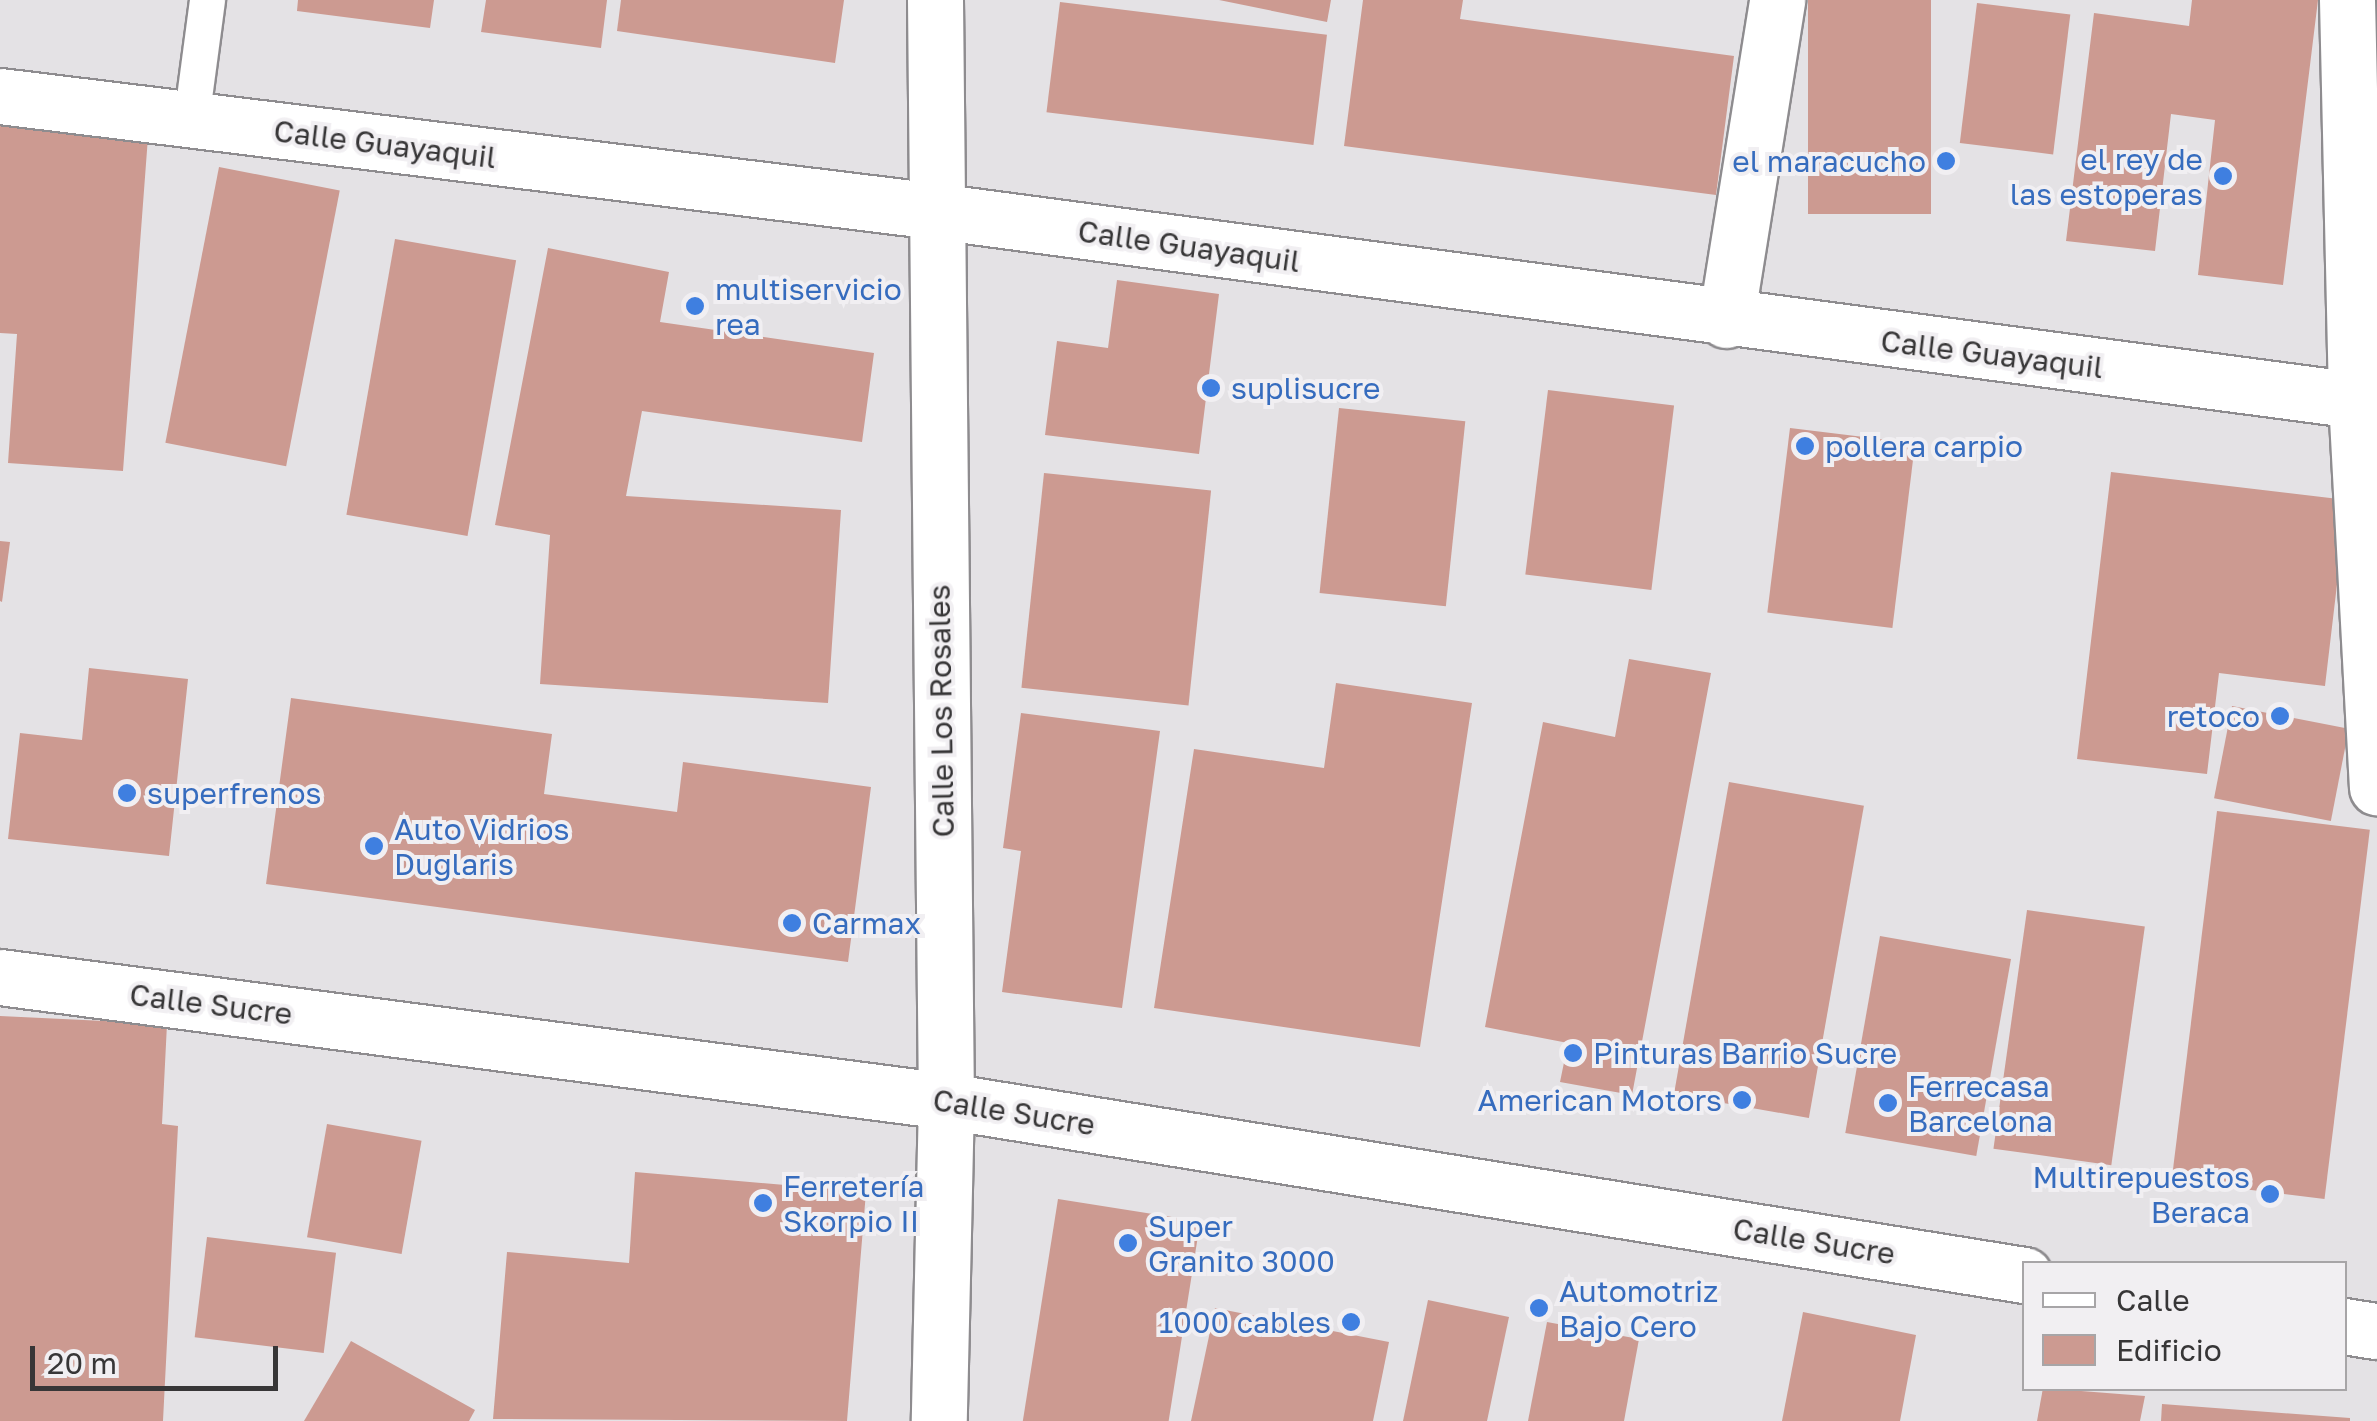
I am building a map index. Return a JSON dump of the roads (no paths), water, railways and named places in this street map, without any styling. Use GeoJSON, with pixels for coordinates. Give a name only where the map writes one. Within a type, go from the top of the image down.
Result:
{"type":"FeatureCollection","features":[{"type":"Feature","properties":{"kind":"street","name":"Calle Los Rosales"},"geometry":{"type":"LineString","coordinates":[[935,0],[946,1101],[939,1421]]}},
{"type":"Feature","properties":{"kind":"street"},"geometry":{"type":"LineString","coordinates":[[1726,320],[1777,0]]}},
{"type":"Feature","properties":{"kind":"street"},"geometry":{"type":"LineString","coordinates":[[2347,0],[2366,402],[2377,787]]}},
{"type":"Feature","properties":{"kind":"street","name":"Calle Guayaquil"},"geometry":{"type":"LineString","coordinates":[[0,96],[935,212],[2366,402]]}},
{"type":"Feature","properties":{"kind":"street","name":"Calle Sucre"},"geometry":{"type":"LineString","coordinates":[[0,976],[946,1101],[2022,1274]]}},
{"type":"Feature","properties":{"kind":"street"},"geometry":{"type":"LineString","coordinates":[[2347,1327],[2377,1332]]}},
{"type":"Feature","properties":{"kind":"lane"},"geometry":{"type":"LineString","coordinates":[[191,120],[207,0]]}},
{"type":"Feature","properties":{"kind":"place","name":"el maracucho"},"geometry":{"type":"Point","coordinates":[1946,161]}},
{"type":"Feature","properties":{"kind":"place","name":"el rey de las estoperas"},"geometry":{"type":"Point","coordinates":[2223,176]}},
{"type":"Feature","properties":{"kind":"place","name":"multiservicio rea"},"geometry":{"type":"Point","coordinates":[695,306]}},
{"type":"Feature","properties":{"kind":"place","name":"suplisucre"},"geometry":{"type":"Point","coordinates":[1211,388]}},
{"type":"Feature","properties":{"kind":"place","name":"pollera carpio"},"geometry":{"type":"Point","coordinates":[1805,446]}},
{"type":"Feature","properties":{"kind":"place","name":"retoco"},"geometry":{"type":"Point","coordinates":[2280,716]}},
{"type":"Feature","properties":{"kind":"place","name":"superfrenos"},"geometry":{"type":"Point","coordinates":[127,793]}},
{"type":"Feature","properties":{"kind":"place","name":"Auto Vidrios Duglaris"},"geometry":{"type":"Point","coordinates":[374,846]}},
{"type":"Feature","properties":{"kind":"place","name":"Carmax"},"geometry":{"type":"Point","coordinates":[792,923]}},
{"type":"Feature","properties":{"kind":"place","name":"Pinturas Barrio Sucre"},"geometry":{"type":"Point","coordinates":[1573,1053]}},
{"type":"Feature","properties":{"kind":"place","name":"American Motors"},"geometry":{"type":"Point","coordinates":[1742,1100]}},
{"type":"Feature","properties":{"kind":"place","name":"Ferrecasa Barcelona"},"geometry":{"type":"Point","coordinates":[1888,1103]}},
{"type":"Feature","properties":{"kind":"place","name":"Multirepuestos Beraca"},"geometry":{"type":"Point","coordinates":[2270,1194]}},
{"type":"Feature","properties":{"kind":"place","name":"Ferretería Skorpio II"},"geometry":{"type":"Point","coordinates":[763,1203]}},
{"type":"Feature","properties":{"kind":"place","name":"Super Granito 3000"},"geometry":{"type":"Point","coordinates":[1128,1243]}},
{"type":"Feature","properties":{"kind":"place","name":"Automotriz Bajo Cero"},"geometry":{"type":"Point","coordinates":[1539,1308]}},
{"type":"Feature","properties":{"kind":"place","name":"1000 cables"},"geometry":{"type":"Point","coordinates":[1351,1322]}}]}
